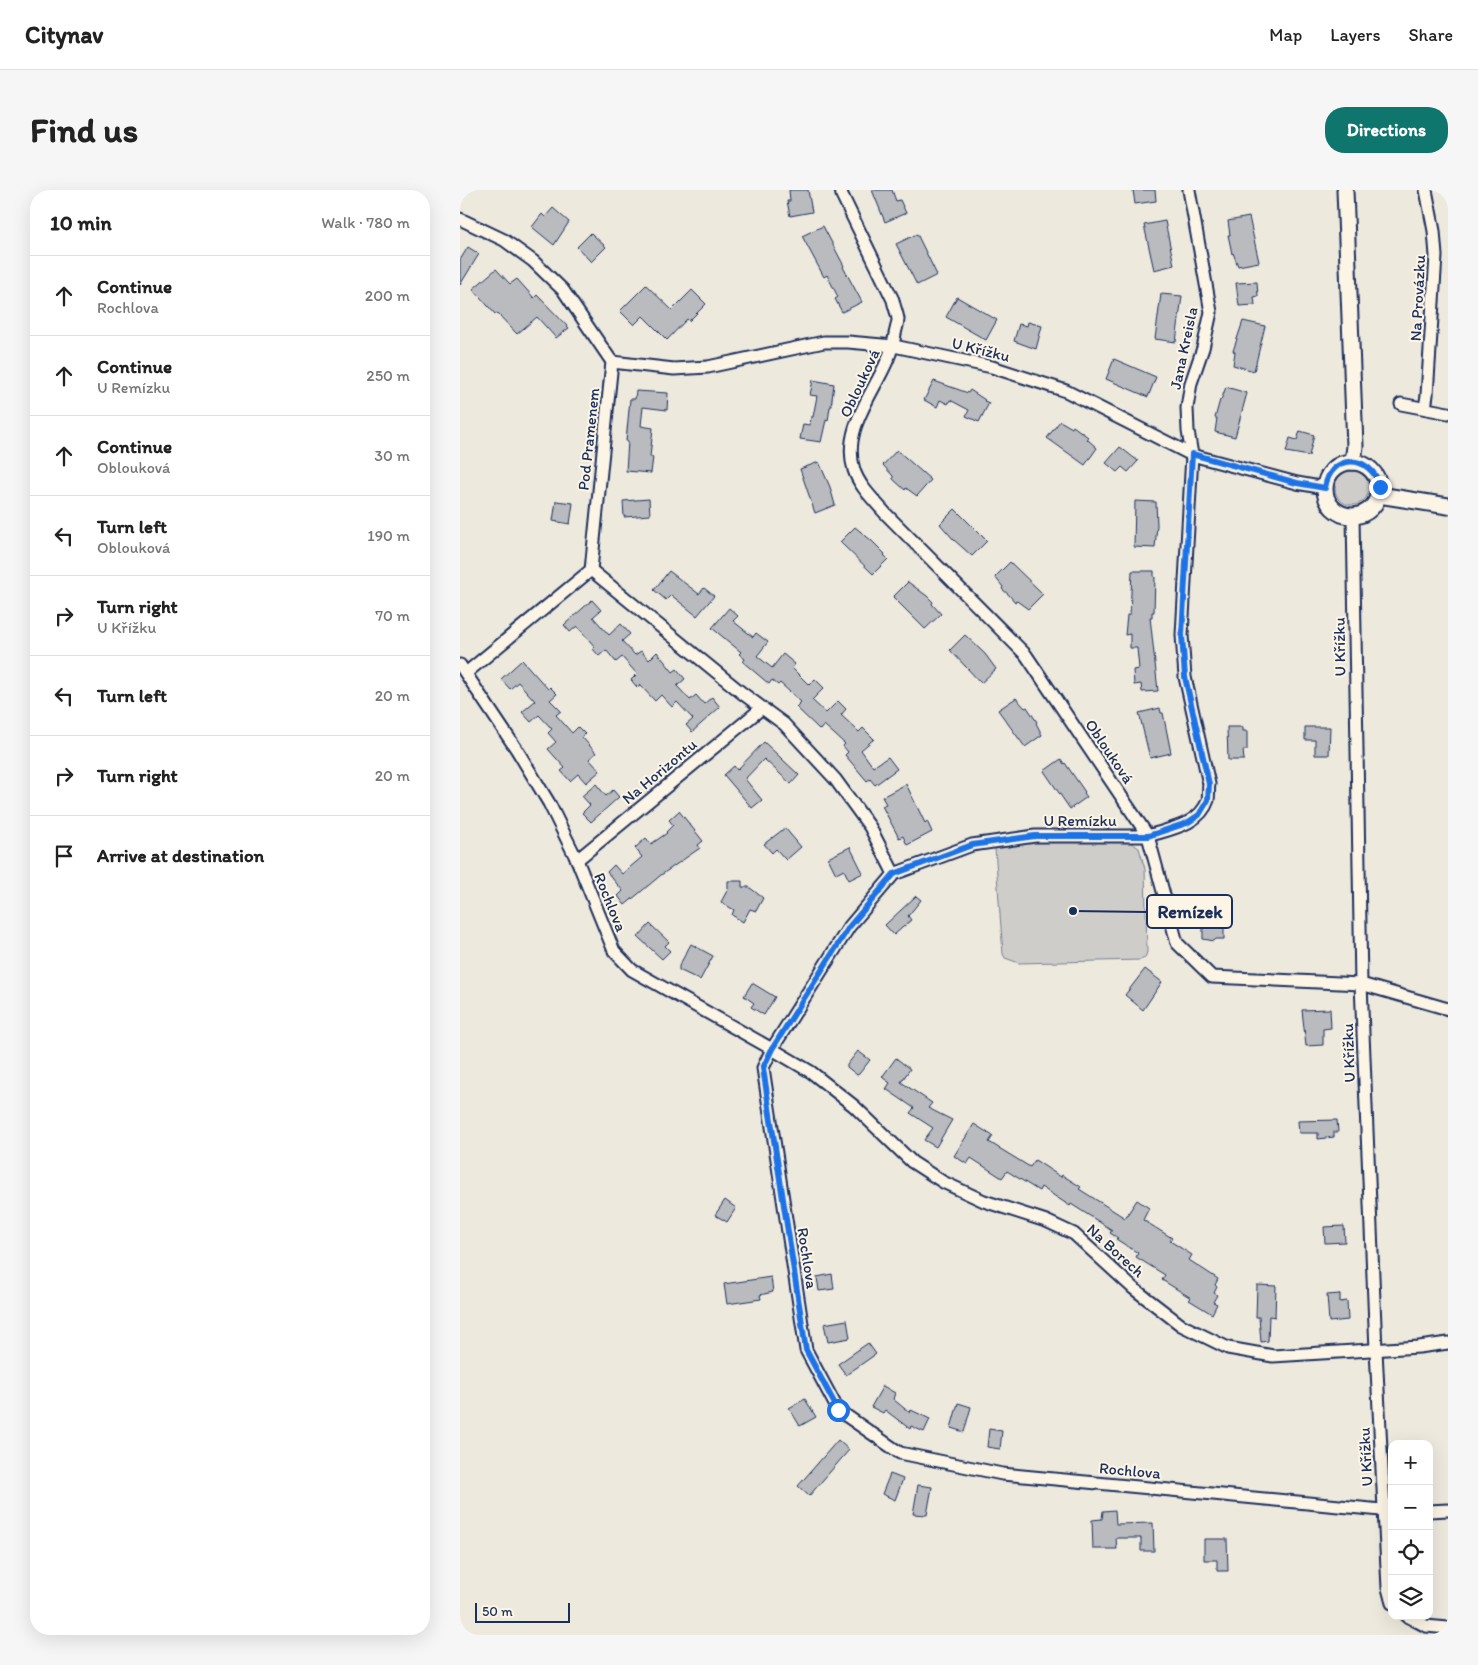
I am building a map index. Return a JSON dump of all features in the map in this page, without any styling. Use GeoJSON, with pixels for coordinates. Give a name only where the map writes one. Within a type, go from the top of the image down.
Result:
{"type":"FeatureCollection","features":[{"type":"Feature","properties":{"kind":"street"},"geometry":{"type":"LineString","coordinates":[[841,190],[893,300],[898,319],[894,346]]}},
{"type":"Feature","properties":{"kind":"street","name":"Jana Kreisla"},"geometry":{"type":"LineString","coordinates":[[1189,190],[1211,312],[1203,348],[1190,383],[1188,431],[1192,454]]}},
{"type":"Feature","properties":{"kind":"street"},"geometry":{"type":"LineString","coordinates":[[1345,190],[1355,437],[1353,462]]}},
{"type":"Feature","properties":{"kind":"street","name":"Na Provázku"},"geometry":{"type":"LineString","coordinates":[[1425,408],[1436,256],[1434,231],[1426,190]]}},
{"type":"Feature","properties":{"kind":"street"},"geometry":{"type":"LineString","coordinates":[[460,219],[504,240],[533,261],[563,290],[612,362]]}},
{"type":"Feature","properties":{"kind":"street","name":"U Křížku"},"geometry":{"type":"LineString","coordinates":[[612,362],[674,369],[708,367],[824,342],[894,346],[992,366],[1066,391],[1192,454],[1297,483],[1325,488]]}},
{"type":"Feature","properties":{"kind":"street","name":"Oblouková"},"geometry":{"type":"LineString","coordinates":[[894,346],[887,364],[856,424],[851,446],[854,470],[866,492],[885,513],[1026,655],[1148,836]]}},
{"type":"Feature","properties":{"kind":"street","name":"Pod Pramenem"},"geometry":{"type":"LineString","coordinates":[[590,570],[612,362]]}},
{"type":"Feature","properties":{"kind":"street"},"geometry":{"type":"LineString","coordinates":[[1401,404],[1448,413]]}},
{"type":"Feature","properties":{"kind":"street"},"geometry":{"type":"LineString","coordinates":[[1192,454],[1182,635],[1185,677],[1209,784],[1208,800],[1199,815],[1187,823],[1148,836],[1178,943],[1212,977],[1361,984],[1448,1009]]}},
{"type":"Feature","properties":{"kind":"street"},"geometry":{"type":"LineString","coordinates":[[1353,462],[1368,467],[1374,472],[1380,487],[1376,503],[1370,510],[1353,516],[1344,515],[1330,504],[1326,497],[1325,488],[1326,481],[1334,469],[1340,465],[1353,462]]}},
{"type":"Feature","properties":{"kind":"street"},"geometry":{"type":"LineString","coordinates":[[1379,495],[1448,506]]}},
{"type":"Feature","properties":{"kind":"street","name":"U Křížku"},"geometry":{"type":"LineString","coordinates":[[1353,516],[1361,984],[1376,1350],[1388,1511]]}},
{"type":"Feature","properties":{"kind":"street"},"geometry":{"type":"LineString","coordinates":[[463,669],[590,570],[784,724],[835,779],[870,827],[894,874]]}},
{"type":"Feature","properties":{"kind":"street","name":"Rochlova"},"geometry":{"type":"LineString","coordinates":[[463,669],[545,795],[577,860],[614,951],[632,970],[772,1049],[763,1068],[806,1350],[838,1410],[900,1454],[1002,1474],[1388,1511]]}},
{"type":"Feature","properties":{"kind":"street","name":"Na Horizontu"},"geometry":{"type":"LineString","coordinates":[[577,860],[762,708]]}},
{"type":"Feature","properties":{"kind":"street","name":"U Remízku"},"geometry":{"type":"LineString","coordinates":[[772,1049],[849,927],[894,874],[982,843],[1035,836],[1148,836]]}},
{"type":"Feature","properties":{"kind":"street","name":"Na Borech"},"geometry":{"type":"LineString","coordinates":[[772,1049],[811,1072],[854,1106],[912,1162],[943,1182],[984,1201],[1046,1220],[1074,1234],[1134,1288],[1181,1325],[1228,1348],[1274,1356],[1419,1347],[1448,1343]]}},
{"type":"Feature","properties":{"kind":"street"},"geometry":{"type":"LineString","coordinates":[[1433,1511],[1448,1510]]}},
{"type":"Feature","properties":{"kind":"street","name":"U Křížku"},"geometry":{"type":"LineString","coordinates":[[1388,1530],[1388,1575]]}},
{"type":"Feature","properties":{"kind":"street"},"geometry":{"type":"LineString","coordinates":[[1415,1620],[1426,1626],[1448,1628]]}},
{"type":"Feature","properties":{"kind":"shaded area"},"geometry":{"type":"Polygon","coordinates":[[[1352,471],[1359,472],[1364,476],[1368,481],[1368,495],[1364,500],[1359,504],[1352,505],[1345,504],[1340,500],[1336,495],[1335,488],[1336,481],[1340,476],[1345,472],[1352,471]]]}},
{"type":"Feature","properties":{"kind":"shaded area"},"geometry":{"type":"Polygon","coordinates":[[[1124,838],[1139,848],[1145,869],[1147,952],[1145,958],[1140,960],[1019,963],[1005,958],[1003,954],[995,848],[999,842],[1124,838]]]}},
{"type":"Feature","properties":{"kind":"building"},"geometry":{"type":"Polygon","coordinates":[[[789,190],[808,190],[812,212],[790,216],[787,201],[790,201],[789,190]]]}},
{"type":"Feature","properties":{"kind":"building"},"geometry":{"type":"Polygon","coordinates":[[[872,190],[892,190],[896,201],[900,200],[906,213],[885,222],[872,190]]]}},
{"type":"Feature","properties":{"kind":"building"},"geometry":{"type":"Polygon","coordinates":[[[1133,190],[1155,190],[1156,201],[1135,204],[1133,190]]]}},
{"type":"Feature","properties":{"kind":"building"},"geometry":{"type":"Polygon","coordinates":[[[553,208],[569,222],[554,245],[532,227],[542,214],[545,217],[553,208]]]}},
{"type":"Feature","properties":{"kind":"building"},"geometry":{"type":"Polygon","coordinates":[[[1249,217],[1259,262],[1238,266],[1232,254],[1228,235],[1230,235],[1228,221],[1249,217]]]}},
{"type":"Feature","properties":{"kind":"building"},"geometry":{"type":"Polygon","coordinates":[[[1165,221],[1174,265],[1154,270],[1144,225],[1165,221]]]}},
{"type":"Feature","properties":{"kind":"building"},"geometry":{"type":"Polygon","coordinates":[[[823,226],[862,302],[842,312],[835,299],[838,297],[827,275],[824,277],[802,236],[823,226]]]}},
{"type":"Feature","properties":{"kind":"building"},"geometry":{"type":"Polygon","coordinates":[[[591,233],[606,247],[591,262],[577,247],[591,233]]]}},
{"type":"Feature","properties":{"kind":"building"},"geometry":{"type":"Polygon","coordinates":[[[917,234],[937,275],[917,285],[896,244],[917,234]]]}},
{"type":"Feature","properties":{"kind":"building"},"geometry":{"type":"Polygon","coordinates":[[[468,247],[479,254],[460,285],[460,260],[468,247]]]}},
{"type":"Feature","properties":{"kind":"building"},"geometry":{"type":"Polygon","coordinates":[[[496,269],[510,284],[517,279],[534,298],[537,295],[569,328],[556,338],[537,317],[517,334],[497,313],[495,314],[473,289],[496,269]]]}},
{"type":"Feature","properties":{"kind":"building"},"geometry":{"type":"Polygon","coordinates":[[[1257,282],[1258,296],[1254,297],[1255,305],[1239,306],[1236,283],[1257,282]]]}},
{"type":"Feature","properties":{"kind":"building"},"geometry":{"type":"Polygon","coordinates":[[[646,285],[672,310],[692,290],[706,304],[689,321],[687,319],[667,340],[643,316],[634,325],[620,311],[646,285]]]}},
{"type":"Feature","properties":{"kind":"building"},"geometry":{"type":"Polygon","coordinates":[[[1161,294],[1182,296],[1176,342],[1155,339],[1161,294]]]}},
{"type":"Feature","properties":{"kind":"building"},"geometry":{"type":"Polygon","coordinates":[[[957,297],[997,320],[986,340],[946,317],[957,297]]]}},
{"type":"Feature","properties":{"kind":"building"},"geometry":{"type":"Polygon","coordinates":[[[1243,321],[1265,326],[1254,371],[1233,365],[1235,352],[1233,351],[1243,321]]]}},
{"type":"Feature","properties":{"kind":"building"},"geometry":{"type":"Polygon","coordinates":[[[1028,322],[1042,326],[1036,349],[1014,341],[1019,324],[1027,326],[1028,322]]]}},
{"type":"Feature","properties":{"kind":"building"},"geometry":{"type":"Polygon","coordinates":[[[1114,359],[1156,377],[1148,397],[1106,379],[1114,359]]]}},
{"type":"Feature","properties":{"kind":"building"},"geometry":{"type":"Polygon","coordinates":[[[813,380],[834,384],[828,421],[826,420],[821,442],[800,439],[803,424],[810,425],[811,417],[813,417],[817,396],[810,395],[813,380]]]}},
{"type":"Feature","properties":{"kind":"building"},"geometry":{"type":"Polygon","coordinates":[[[934,381],[968,393],[970,390],[989,403],[979,422],[966,416],[969,410],[950,400],[948,404],[940,400],[937,407],[924,400],[934,381]]]}},
{"type":"Feature","properties":{"kind":"building"},"geometry":{"type":"Polygon","coordinates":[[[1226,387],[1247,393],[1235,437],[1215,432],[1217,418],[1215,418],[1226,387]]]}},
{"type":"Feature","properties":{"kind":"building"},"geometry":{"type":"Polygon","coordinates":[[[636,391],[668,393],[667,410],[643,407],[641,426],[653,428],[650,457],[653,457],[651,473],[626,471],[628,441],[626,441],[630,399],[635,399],[636,391]]]}},
{"type":"Feature","properties":{"kind":"building"},"geometry":{"type":"Polygon","coordinates":[[[1060,421],[1072,428],[1073,426],[1088,437],[1087,439],[1097,448],[1085,465],[1047,438],[1060,421]]]}},
{"type":"Feature","properties":{"kind":"building"},"geometry":{"type":"Polygon","coordinates":[[[1300,431],[1314,435],[1309,456],[1286,452],[1290,438],[1297,440],[1300,431]]]}},
{"type":"Feature","properties":{"kind":"building"},"geometry":{"type":"Polygon","coordinates":[[[1120,447],[1138,461],[1128,472],[1122,467],[1117,472],[1106,463],[1120,447]]]}},
{"type":"Feature","properties":{"kind":"building"},"geometry":{"type":"Polygon","coordinates":[[[897,450],[931,480],[917,496],[906,488],[905,490],[893,479],[893,476],[883,465],[897,450]]]}},
{"type":"Feature","properties":{"kind":"building"},"geometry":{"type":"Polygon","coordinates":[[[819,462],[830,487],[835,505],[815,513],[800,469],[819,462]]]}},
{"type":"Feature","properties":{"kind":"building"},"geometry":{"type":"Polygon","coordinates":[[[649,499],[650,515],[624,517],[623,501],[649,499]]]}},
{"type":"Feature","properties":{"kind":"building"},"geometry":{"type":"Polygon","coordinates":[[[556,501],[573,503],[570,524],[553,521],[556,501]]]}},
{"type":"Feature","properties":{"kind":"building"},"geometry":{"type":"Polygon","coordinates":[[[1135,501],[1156,502],[1155,548],[1134,547],[1135,501]]]}},
{"type":"Feature","properties":{"kind":"building"},"geometry":{"type":"Polygon","coordinates":[[[955,509],[987,541],[972,556],[940,524],[955,509]]]}},
{"type":"Feature","properties":{"kind":"building"},"geometry":{"type":"Polygon","coordinates":[[[855,527],[872,541],[888,559],[873,574],[840,542],[855,527]]]}},
{"type":"Feature","properties":{"kind":"building"},"geometry":{"type":"Polygon","coordinates":[[[1010,562],[1043,594],[1028,609],[1017,601],[1015,602],[1002,589],[1003,587],[995,577],[1010,562]]]}},
{"type":"Feature","properties":{"kind":"building"},"geometry":{"type":"Polygon","coordinates":[[[669,571],[699,594],[704,588],[714,596],[697,616],[671,595],[666,600],[654,590],[669,571]]]}},
{"type":"Feature","properties":{"kind":"building"},"geometry":{"type":"Polygon","coordinates":[[[1132,571],[1154,571],[1154,612],[1152,612],[1152,617],[1150,617],[1158,691],[1142,692],[1141,684],[1134,685],[1133,670],[1139,669],[1137,648],[1130,648],[1130,634],[1125,635],[1127,615],[1130,615],[1132,571]]]}},
{"type":"Feature","properties":{"kind":"building"},"geometry":{"type":"Polygon","coordinates":[[[908,582],[927,596],[941,614],[925,629],[893,597],[908,582]]]}},
{"type":"Feature","properties":{"kind":"building"},"geometry":{"type":"Polygon","coordinates":[[[592,600],[601,610],[593,617],[609,635],[621,624],[630,634],[622,641],[635,655],[641,651],[649,660],[657,652],[673,672],[677,669],[685,679],[677,686],[690,700],[696,695],[704,704],[712,697],[720,707],[692,732],[686,725],[693,719],[677,702],[672,707],[661,695],[655,701],[640,685],[637,687],[631,680],[637,674],[622,657],[616,662],[606,650],[599,656],[593,649],[595,647],[577,626],[570,632],[564,625],[592,600]]]}},
{"type":"Feature","properties":{"kind":"building"},"geometry":{"type":"Polygon","coordinates":[[[729,608],[738,616],[733,621],[753,637],[756,633],[768,642],[757,656],[772,668],[783,654],[795,664],[792,668],[809,685],[815,679],[824,688],[812,700],[826,713],[838,701],[846,709],[841,715],[859,732],[863,728],[874,739],[861,750],[873,767],[888,757],[897,769],[875,785],[870,779],[867,781],[845,755],[848,752],[843,746],[845,744],[824,725],[820,730],[796,707],[801,702],[780,683],[778,685],[772,680],[769,684],[743,662],[745,659],[739,654],[741,652],[712,628],[729,608]]]}},
{"type":"Feature","properties":{"kind":"building"},"geometry":{"type":"Polygon","coordinates":[[[965,635],[985,654],[996,669],[981,683],[950,650],[965,635]]]}},
{"type":"Feature","properties":{"kind":"building"},"geometry":{"type":"Polygon","coordinates":[[[522,660],[548,689],[550,687],[557,694],[550,700],[561,711],[556,715],[572,733],[578,727],[585,734],[582,737],[596,753],[589,759],[600,771],[586,783],[578,774],[570,781],[561,771],[565,768],[548,749],[556,742],[548,733],[552,729],[539,715],[531,722],[522,712],[535,701],[518,682],[510,689],[501,679],[522,660]]]}},
{"type":"Feature","properties":{"kind":"building"},"geometry":{"type":"Polygon","coordinates":[[[1016,698],[1025,708],[1027,707],[1037,722],[1042,735],[1025,747],[998,710],[1016,698]]]}},
{"type":"Feature","properties":{"kind":"building"},"geometry":{"type":"Polygon","coordinates":[[[1160,708],[1161,713],[1163,713],[1171,753],[1150,758],[1139,713],[1160,708]]]}},
{"type":"Feature","properties":{"kind":"building"},"geometry":{"type":"Polygon","coordinates":[[[1227,727],[1243,727],[1243,731],[1247,731],[1247,750],[1243,750],[1244,760],[1228,760],[1227,727]]]}},
{"type":"Feature","properties":{"kind":"building"},"geometry":{"type":"Polygon","coordinates":[[[1305,727],[1330,727],[1329,755],[1315,755],[1315,740],[1305,740],[1305,727]]]}},
{"type":"Feature","properties":{"kind":"building"},"geometry":{"type":"Polygon","coordinates":[[[764,742],[799,775],[791,784],[764,759],[745,779],[762,800],[752,808],[724,775],[734,766],[737,770],[764,742]]]}},
{"type":"Feature","properties":{"kind":"building"},"geometry":{"type":"Polygon","coordinates":[[[1061,759],[1087,797],[1070,809],[1044,771],[1061,759]]]}},
{"type":"Feature","properties":{"kind":"building"},"geometry":{"type":"Polygon","coordinates":[[[596,784],[606,796],[613,790],[619,797],[591,822],[582,813],[590,805],[582,796],[596,784]]]}},
{"type":"Feature","properties":{"kind":"building"},"geometry":{"type":"Polygon","coordinates":[[[906,784],[925,823],[927,821],[932,832],[907,845],[903,836],[899,838],[882,806],[886,804],[882,797],[906,784]]]}},
{"type":"Feature","properties":{"kind":"building"},"geometry":{"type":"Polygon","coordinates":[[[679,811],[703,841],[698,845],[700,848],[661,875],[625,905],[618,896],[623,891],[607,872],[614,865],[622,874],[642,857],[635,848],[646,838],[651,844],[667,833],[673,825],[669,820],[679,811]]]}},
{"type":"Feature","properties":{"kind":"building"},"geometry":{"type":"Polygon","coordinates":[[[785,828],[801,847],[786,860],[776,849],[772,853],[764,844],[785,828]]]}},
{"type":"Feature","properties":{"kind":"building"},"geometry":{"type":"Polygon","coordinates":[[[850,847],[863,873],[849,880],[844,870],[836,874],[828,858],[850,847]]]}},
{"type":"Feature","properties":{"kind":"building"},"geometry":{"type":"Polygon","coordinates":[[[728,881],[742,881],[742,887],[749,887],[763,898],[756,911],[750,909],[743,922],[732,915],[734,910],[721,902],[728,889],[728,881]]]}},
{"type":"Feature","properties":{"kind":"building"},"geometry":{"type":"Polygon","coordinates":[[[916,896],[921,900],[908,916],[911,920],[894,935],[885,925],[916,896]]]}},
{"type":"Feature","properties":{"kind":"building"},"geometry":{"type":"Polygon","coordinates":[[[1203,919],[1224,919],[1224,939],[1216,939],[1214,941],[1203,939],[1203,919]]]}},
{"type":"Feature","properties":{"kind":"building"},"geometry":{"type":"Polygon","coordinates":[[[650,924],[669,942],[665,946],[670,951],[662,959],[638,937],[650,924]]]}},
{"type":"Feature","properties":{"kind":"building"},"geometry":{"type":"Polygon","coordinates":[[[691,944],[713,956],[700,980],[679,970],[679,966],[691,944]]]}},
{"type":"Feature","properties":{"kind":"building"},"geometry":{"type":"Polygon","coordinates":[[[1145,969],[1162,982],[1143,1010],[1125,995],[1145,969]]]}},
{"type":"Feature","properties":{"kind":"building"},"geometry":{"type":"Polygon","coordinates":[[[752,983],[775,997],[764,1015],[751,1007],[754,1003],[744,996],[752,983]]]}},
{"type":"Feature","properties":{"kind":"building"},"geometry":{"type":"Polygon","coordinates":[[[1330,1009],[1331,1028],[1323,1029],[1323,1045],[1306,1046],[1302,1010],[1330,1009]]]}},
{"type":"Feature","properties":{"kind":"building"},"geometry":{"type":"Polygon","coordinates":[[[858,1051],[870,1060],[857,1075],[847,1065],[858,1051]]]}},
{"type":"Feature","properties":{"kind":"building"},"geometry":{"type":"Polygon","coordinates":[[[896,1058],[910,1069],[901,1082],[932,1103],[928,1108],[952,1120],[936,1147],[924,1140],[933,1128],[910,1113],[914,1108],[886,1089],[890,1083],[882,1077],[896,1058]]]}},
{"type":"Feature","properties":{"kind":"building"},"geometry":{"type":"Polygon","coordinates":[[[1337,1120],[1338,1132],[1334,1132],[1334,1137],[1318,1139],[1318,1133],[1299,1133],[1298,1121],[1337,1120]]]}},
{"type":"Feature","properties":{"kind":"building"},"geometry":{"type":"Polygon","coordinates":[[[974,1124],[993,1136],[989,1142],[1030,1167],[1035,1160],[1061,1177],[1062,1175],[1081,1187],[1079,1189],[1125,1218],[1137,1200],[1149,1208],[1143,1220],[1172,1238],[1170,1241],[1192,1255],[1189,1260],[1218,1279],[1214,1293],[1217,1295],[1213,1302],[1217,1304],[1212,1314],[1162,1280],[1165,1275],[1136,1257],[1138,1253],[1116,1239],[1118,1238],[1110,1233],[1112,1230],[1071,1204],[1070,1206],[1041,1187],[1039,1191],[1007,1171],[1002,1178],[971,1158],[967,1164],[954,1156],[974,1124]]]}},
{"type":"Feature","properties":{"kind":"building"},"geometry":{"type":"Polygon","coordinates":[[[725,1200],[736,1208],[727,1222],[715,1215],[725,1200]]]}},
{"type":"Feature","properties":{"kind":"building"},"geometry":{"type":"Polygon","coordinates":[[[1344,1226],[1345,1242],[1325,1243],[1324,1227],[1344,1226]]]}},
{"type":"Feature","properties":{"kind":"building"},"geometry":{"type":"Polygon","coordinates":[[[832,1274],[834,1289],[819,1291],[817,1277],[832,1274]]]}},
{"type":"Feature","properties":{"kind":"building"},"geometry":{"type":"Polygon","coordinates":[[[771,1277],[773,1292],[760,1295],[761,1299],[727,1304],[724,1284],[771,1277]]]}},
{"type":"Feature","properties":{"kind":"building"},"geometry":{"type":"Polygon","coordinates":[[[1257,1285],[1276,1286],[1275,1317],[1269,1316],[1268,1341],[1261,1342],[1259,1317],[1256,1317],[1257,1285]]]}},
{"type":"Feature","properties":{"kind":"building"},"geometry":{"type":"Polygon","coordinates":[[[1340,1294],[1340,1302],[1347,1301],[1348,1320],[1329,1322],[1327,1295],[1340,1294]]]}},
{"type":"Feature","properties":{"kind":"building"},"geometry":{"type":"Polygon","coordinates":[[[847,1320],[850,1338],[828,1342],[824,1324],[847,1320]]]}},
{"type":"Feature","properties":{"kind":"building"},"geometry":{"type":"Polygon","coordinates":[[[868,1343],[876,1354],[846,1375],[838,1364],[868,1343]]]}},
{"type":"Feature","properties":{"kind":"building"},"geometry":{"type":"Polygon","coordinates":[[[883,1386],[895,1393],[893,1399],[910,1413],[911,1410],[930,1419],[924,1432],[911,1426],[910,1429],[885,1410],[883,1413],[871,1407],[883,1386]]]}},
{"type":"Feature","properties":{"kind":"building"},"geometry":{"type":"Polygon","coordinates":[[[805,1399],[816,1417],[800,1426],[789,1408],[805,1399]]]}},
{"type":"Feature","properties":{"kind":"building"},"geometry":{"type":"Polygon","coordinates":[[[958,1403],[971,1407],[964,1432],[951,1428],[958,1403]]]}},
{"type":"Feature","properties":{"kind":"building"},"geometry":{"type":"Polygon","coordinates":[[[989,1429],[1002,1431],[1000,1449],[987,1447],[989,1429]]]}},
{"type":"Feature","properties":{"kind":"building"},"geometry":{"type":"Polygon","coordinates":[[[838,1440],[849,1450],[809,1496],[798,1486],[838,1440]]]}},
{"type":"Feature","properties":{"kind":"building"},"geometry":{"type":"Polygon","coordinates":[[[890,1474],[903,1479],[895,1500],[882,1494],[890,1474]]]}},
{"type":"Feature","properties":{"kind":"building"},"geometry":{"type":"Polygon","coordinates":[[[918,1485],[932,1487],[927,1515],[913,1514],[918,1485]]]}},
{"type":"Feature","properties":{"kind":"building"},"geometry":{"type":"Polygon","coordinates":[[[1115,1510],[1116,1524],[1153,1523],[1154,1551],[1141,1551],[1141,1538],[1116,1538],[1117,1549],[1093,1549],[1092,1520],[1102,1519],[1103,1511],[1115,1510]]]}},
{"type":"Feature","properties":{"kind":"building"},"geometry":{"type":"Polygon","coordinates":[[[1204,1539],[1227,1539],[1228,1571],[1217,1571],[1217,1560],[1204,1560],[1204,1539]]]}},
{"type":"Feature","properties":{"kind":"place","name":"Remízek"},"geometry":{"type":"Point","coordinates":[1073,911]}},
{"type":"Feature","properties":{"kind":"route"},"geometry":{"type":"LineString","coordinates":[[838,1410],[806,1350],[763,1068],[772,1049],[849,927],[894,874],[972,845],[1035,836],[1148,836],[1187,823],[1199,815],[1208,800],[1209,784],[1185,677],[1182,635],[1192,454],[1297,483],[1325,488],[1329,474],[1334,469],[1346,462],[1361,463],[1374,472],[1380,487]]}}]}
